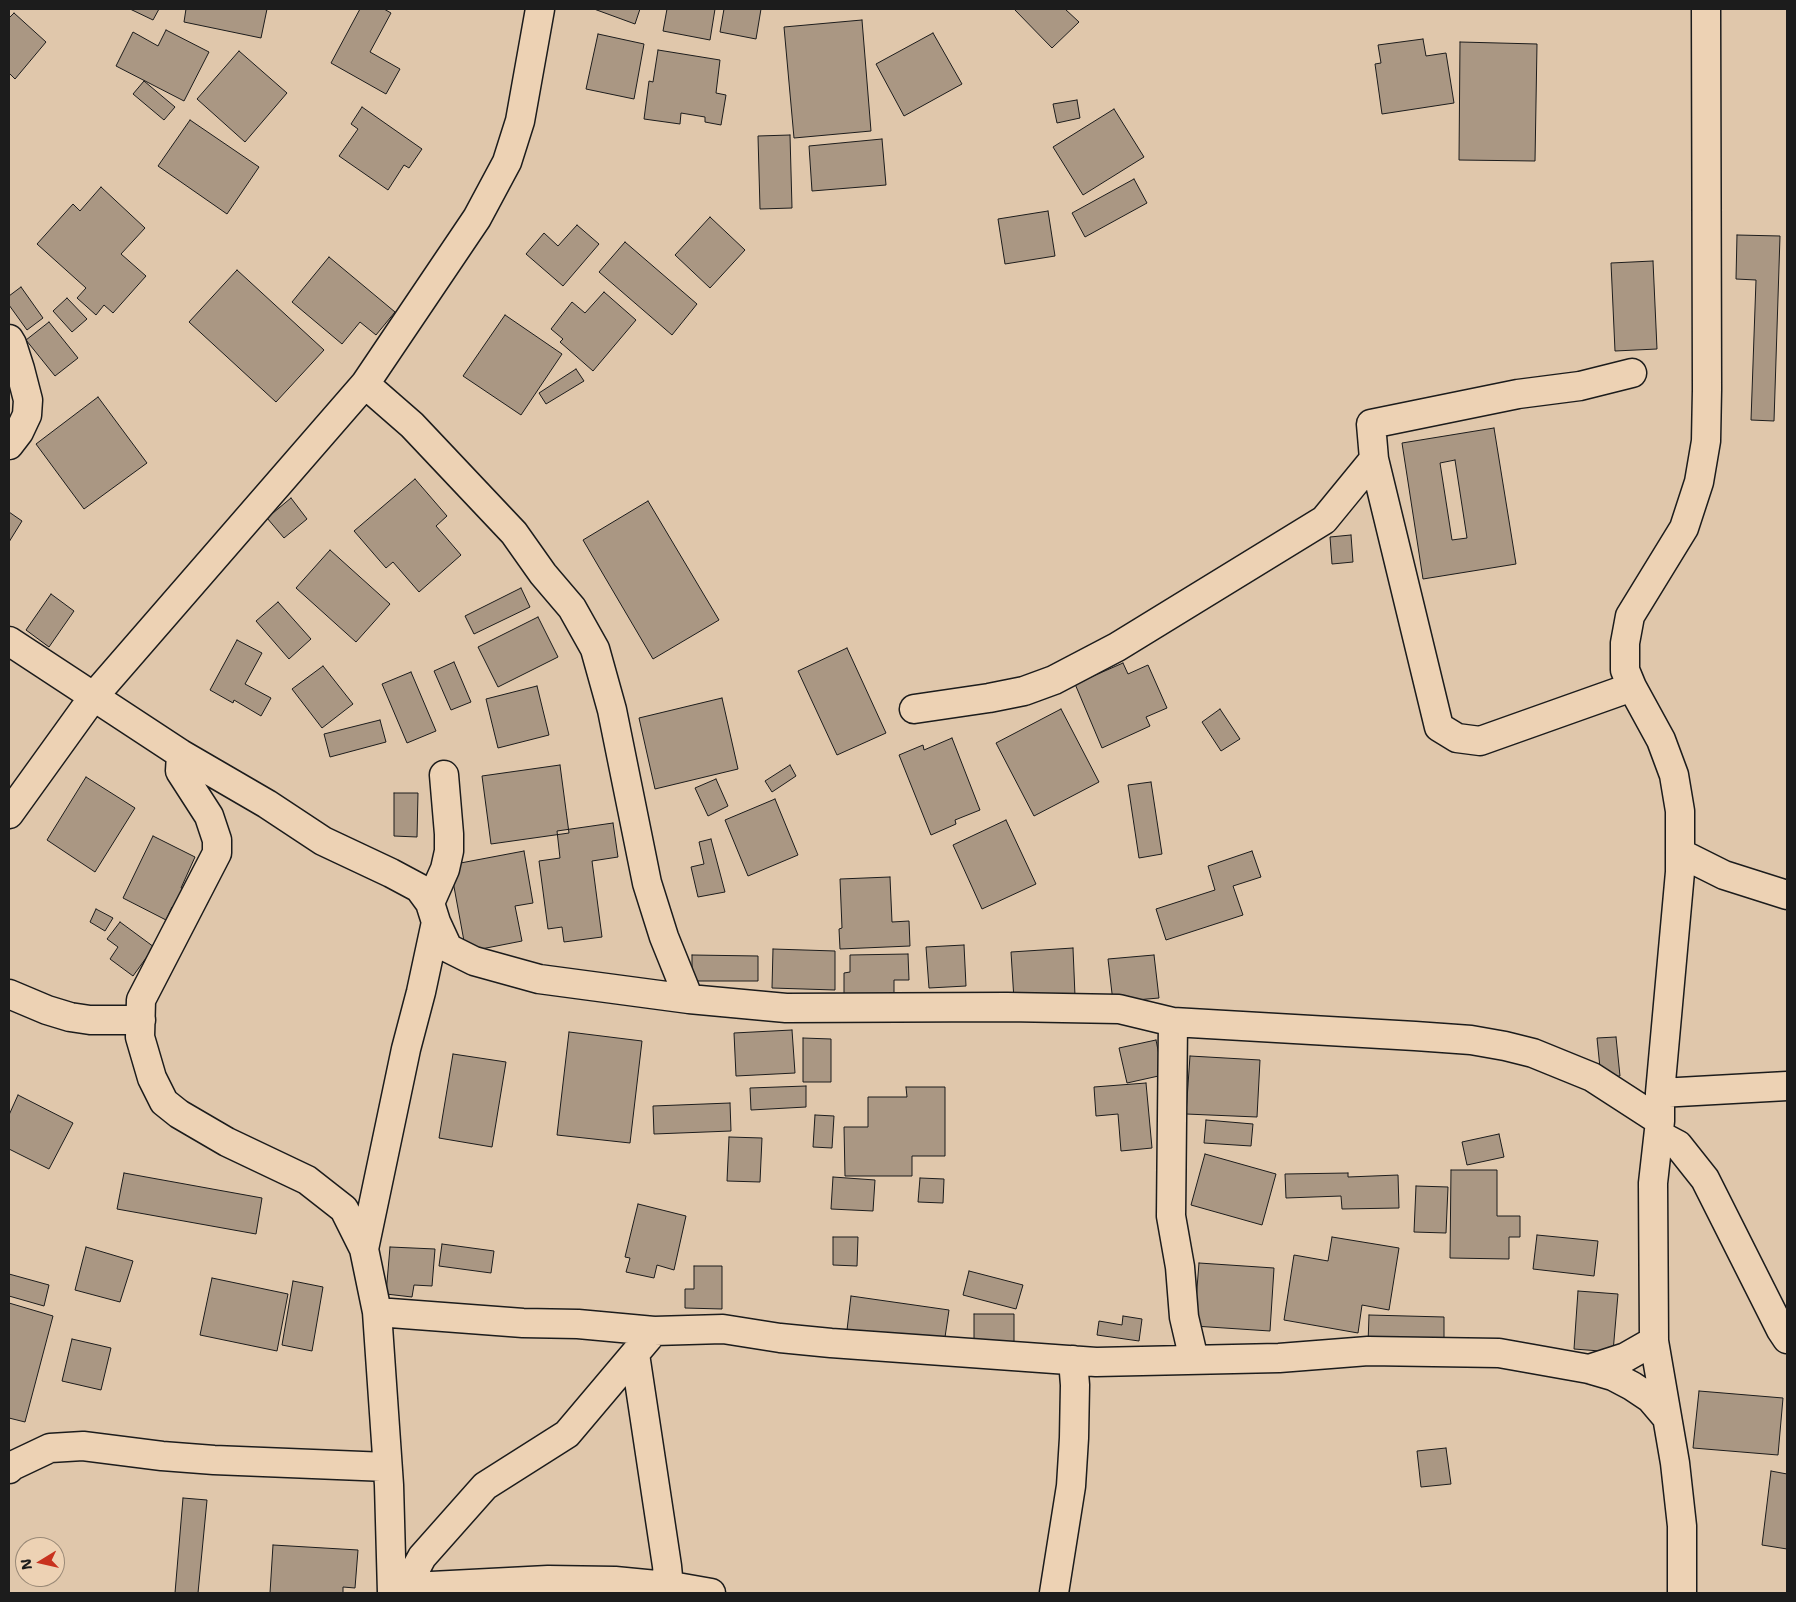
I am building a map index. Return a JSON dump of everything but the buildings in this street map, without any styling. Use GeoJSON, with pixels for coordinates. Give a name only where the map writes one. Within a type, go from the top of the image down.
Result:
{"type":"FeatureCollection","features":[{"type":"Feature","properties":{"kind":"street"},"geometry":{"type":"LineString","coordinates":[[9,814],[94,696],[365,384],[477,218],[507,162],[520,121],[540,9]]}},
{"type":"Feature","properties":{"kind":"street"},"geometry":{"type":"LineString","coordinates":[[1682,1593],[1682,1526],[1654,1341],[1653,1183],[1660,1128],[1660,1093],[1680,872],[1680,811],[1674,776],[1660,740],[1625,670],[1625,643],[1630,616],[1684,528],[1699,482],[1706,441],[1706,9]]}},
{"type":"Feature","properties":{"kind":"street"},"geometry":{"type":"LineString","coordinates":[[9,339],[18,360],[28,400],[27,415],[19,432],[9,445]]}},
{"type":"Feature","properties":{"kind":"street"},"geometry":{"type":"LineString","coordinates":[[1632,374],[1580,386],[1518,394],[1371,424],[1374,459],[1439,727],[1457,738],[1480,741],[1632,687]]}},
{"type":"Feature","properties":{"kind":"street"},"geometry":{"type":"LineString","coordinates":[[365,384],[412,425],[514,533],[543,574],[572,608],[595,649],[612,710],[647,883],[664,937],[689,999]]}},
{"type":"Feature","properties":{"kind":"street"},"geometry":{"type":"LineString","coordinates":[[914,709],[1024,691],[1054,680],[1118,646],[1324,520],[1374,459]]}},
{"type":"Feature","properties":{"kind":"street"},"geometry":{"type":"LineString","coordinates":[[9,641],[181,754],[267,804],[323,841],[419,888],[433,912],[448,948],[474,960],[539,979],[689,999],[786,1008],[1007,1007],[1119,1009],[1173,1022],[1472,1040],[1533,1053],[1592,1077],[1660,1128],[1678,1145],[1705,1179],[1787,1339]]}},
{"type":"Feature","properties":{"kind":"street"},"geometry":{"type":"LineString","coordinates":[[181,754],[180,771],[209,816],[217,840],[217,854],[141,1000],[140,1036],[152,1078],[164,1102],[179,1114],[227,1142],[307,1180],[344,1210],[364,1249],[377,1312],[397,1589]]}},
{"type":"Feature","properties":{"kind":"street"},"geometry":{"type":"LineString","coordinates":[[364,1249],[406,1049],[421,992],[433,912],[449,851],[448,808],[444,775]]}},
{"type":"Feature","properties":{"kind":"street"},"geometry":{"type":"LineString","coordinates":[[1680,852],[1724,875],[1787,895]]}},
{"type":"Feature","properties":{"kind":"street"},"geometry":{"type":"LineString","coordinates":[[9,994],[47,1010],[90,1020],[141,1020]]}},
{"type":"Feature","properties":{"kind":"street"},"geometry":{"type":"LineString","coordinates":[[1173,1022],[1171,1216],[1180,1267],[1184,1317],[1194,1360]]}},
{"type":"Feature","properties":{"kind":"street"},"geometry":{"type":"LineString","coordinates":[[1660,1093],[1787,1086]]}},
{"type":"Feature","properties":{"kind":"street"},"geometry":{"type":"LineString","coordinates":[[377,1312],[523,1323],[578,1324],[654,1331],[723,1329],[780,1338],[831,1343],[1096,1362],[1280,1358],[1368,1351],[1499,1353],[1589,1369],[1613,1376],[1650,1398],[1667,1418]]}},
{"type":"Feature","properties":{"kind":"street"},"geometry":{"type":"LineString","coordinates":[[397,1589],[422,1557],[485,1486],[566,1434],[654,1331]]}},
{"type":"Feature","properties":{"kind":"street"},"geometry":{"type":"LineString","coordinates":[[1589,1369],[1626,1357],[1654,1341]]}},
{"type":"Feature","properties":{"kind":"street"},"geometry":{"type":"LineString","coordinates":[[634,1354],[668,1566],[669,1587]]}},
{"type":"Feature","properties":{"kind":"street"},"geometry":{"type":"LineString","coordinates":[[1054,1593],[1071,1486],[1075,1385],[1073,1360]]}},
{"type":"Feature","properties":{"kind":"street"},"geometry":{"type":"LineString","coordinates":[[9,1469],[33,1455],[50,1448],[63,1446],[83,1446],[162,1456],[214,1460],[388,1467]]}},
{"type":"Feature","properties":{"kind":"street"},"geometry":{"type":"LineString","coordinates":[[397,1589],[548,1580],[615,1581],[711,1593]]}}]}
